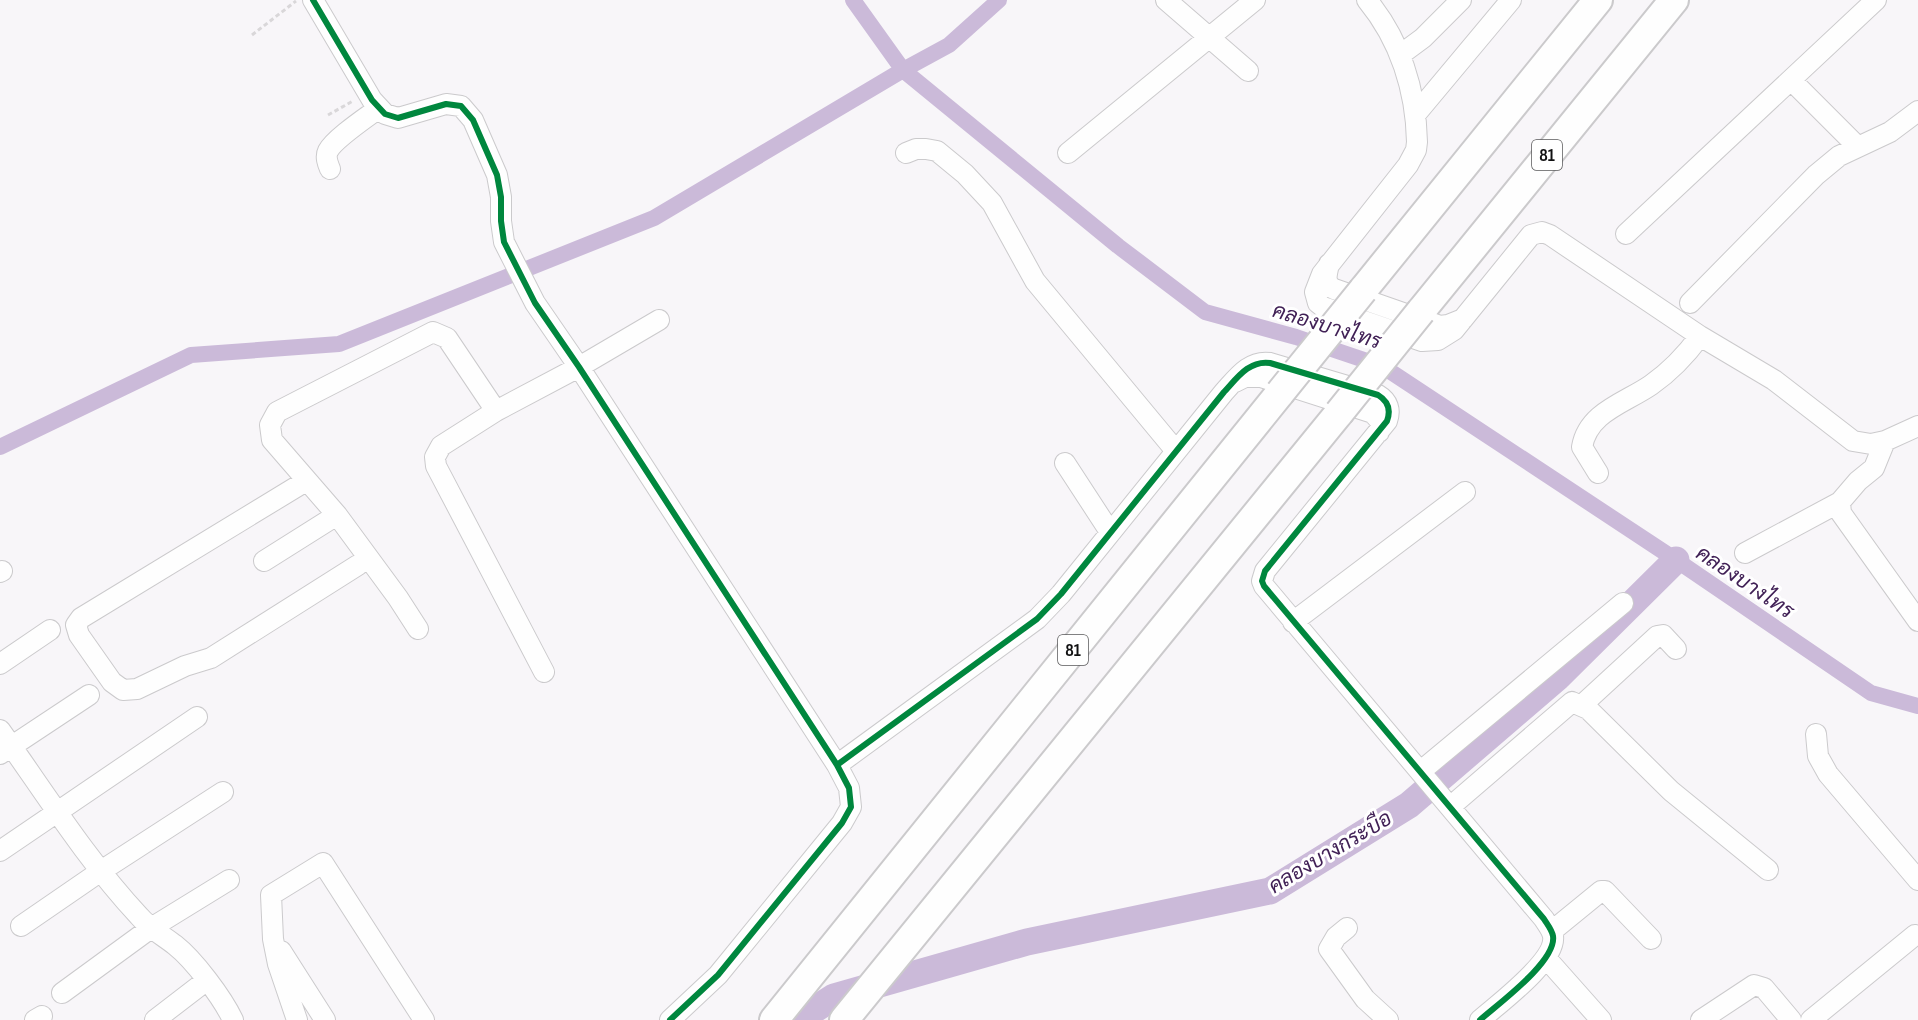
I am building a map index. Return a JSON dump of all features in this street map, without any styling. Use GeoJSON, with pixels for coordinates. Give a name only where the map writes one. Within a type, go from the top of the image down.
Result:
{"type":"FeatureCollection","features":[{"type":"Feature","properties":{"kind":"highway","name":"81"},"geometry":{"type":"LineString","coordinates":[[774,1020],[1598,0]]}},
{"type":"Feature","properties":{"kind":"highway","name":"81"},"geometry":{"type":"LineString","coordinates":[[844,1020],[1674,0]]}},
{"type":"Feature","properties":{"kind":"street"},"geometry":{"type":"LineString","coordinates":[[313,0],[373,100],[385,114],[398,118],[446,104],[461,106],[473,120],[497,175],[504,242],[535,303],[837,765],[849,788],[851,807],[842,823],[718,975],[670,1020]]}},
{"type":"Feature","properties":{"kind":"street"},"geometry":{"type":"LineString","coordinates":[[1166,0],[1248,71]]}},
{"type":"Feature","properties":{"kind":"street"},"geometry":{"type":"LineString","coordinates":[[1068,153],[1255,0]]}},
{"type":"Feature","properties":{"kind":"street"},"geometry":{"type":"LineString","coordinates":[[1367,0],[1389,31],[1400,55],[1410,86],[1417,142],[1412,159],[1329,262],[1326,279],[1330,288],[1440,326],[1448,325],[1463,319],[1531,235],[1542,232],[1550,235],[1700,336],[1774,380],[1853,441],[1871,444],[1886,441],[1918,426]]}},
{"type":"Feature","properties":{"kind":"street"},"geometry":{"type":"LineString","coordinates":[[1400,55],[1423,38],[1461,0]]}},
{"type":"Feature","properties":{"kind":"street"},"geometry":{"type":"LineString","coordinates":[[1415,115],[1511,0]]}},
{"type":"Feature","properties":{"kind":"street"},"geometry":{"type":"LineString","coordinates":[[1626,234],[1876,0]]}},
{"type":"Feature","properties":{"kind":"street"},"geometry":{"type":"LineString","coordinates":[[1791,80],[1857,146]]}},
{"type":"Feature","properties":{"kind":"street"},"geometry":{"type":"LineString","coordinates":[[330,169],[326,157],[327,152],[373,100]]}},
{"type":"Feature","properties":{"kind":"street"},"geometry":{"type":"LineString","coordinates":[[1690,303],[1816,175],[1839,156],[1890,132],[1918,111]]}},
{"type":"Feature","properties":{"kind":"street"},"geometry":{"type":"LineString","coordinates":[[906,153],[916,149],[937,151],[965,174],[992,203],[1035,280],[1176,451]]}},
{"type":"Feature","properties":{"kind":"street"},"geometry":{"type":"LineString","coordinates":[[544,672],[436,466],[435,457],[441,446],[496,411],[579,368],[659,320]]}},
{"type":"Feature","properties":{"kind":"street"},"geometry":{"type":"LineString","coordinates":[[398,598],[388,600],[383,598],[358,565],[332,519],[306,481],[272,440],[270,425],[277,412],[433,333],[447,338],[496,411]]}},
{"type":"Feature","properties":{"kind":"street"},"geometry":{"type":"LineString","coordinates":[[1598,473],[1582,447],[1590,426],[1606,411],[1660,377],[1684,357],[1700,336]]}},
{"type":"Feature","properties":{"kind":"street"},"geometry":{"type":"LineString","coordinates":[[837,765],[1037,619],[1061,594],[1230,385],[1245,377],[1261,377],[1373,413],[1381,422],[1379,432],[1265,570],[1262,581],[1293,622],[1544,919],[1551,931],[1554,938],[1552,949],[1546,958],[1536,970],[1480,1020]]}},
{"type":"Feature","properties":{"kind":"street"},"geometry":{"type":"LineString","coordinates":[[1745,553],[1840,502],[1858,481],[1874,468],[1886,441]]}},
{"type":"Feature","properties":{"kind":"street"},"geometry":{"type":"LineString","coordinates":[[1065,463],[1110,532]]}},
{"type":"Feature","properties":{"kind":"street"},"geometry":{"type":"LineString","coordinates":[[306,481],[81,618],[76,626],[79,635],[112,682],[123,690],[137,689],[185,666],[211,658],[358,565]]}},
{"type":"Feature","properties":{"kind":"street"},"geometry":{"type":"LineString","coordinates":[[1293,622],[1465,492]]}},
{"type":"Feature","properties":{"kind":"street"},"geometry":{"type":"LineString","coordinates":[[1840,502],[1841,513],[1918,621]]}},
{"type":"Feature","properties":{"kind":"street"},"geometry":{"type":"LineString","coordinates":[[264,561],[332,519]]}},
{"type":"Feature","properties":{"kind":"street"},"geometry":{"type":"LineString","coordinates":[[332,519],[398,598],[418,629]]}},
{"type":"Feature","properties":{"kind":"street"},"geometry":{"type":"LineString","coordinates":[[1424,775],[1623,603]]}},
{"type":"Feature","properties":{"kind":"street"},"geometry":{"type":"LineString","coordinates":[[0,664],[50,630]]}},
{"type":"Feature","properties":{"kind":"street"},"geometry":{"type":"LineString","coordinates":[[1582,705],[1657,636],[1663,635],[1676,650]]}},
{"type":"Feature","properties":{"kind":"street"},"geometry":{"type":"LineString","coordinates":[[90,695],[4,743],[101,871],[139,917],[177,946],[207,980],[233,1020]]}},
{"type":"Feature","properties":{"kind":"street"},"geometry":{"type":"LineString","coordinates":[[1447,803],[1572,702],[1582,705],[1671,791],[1768,870]]}},
{"type":"Feature","properties":{"kind":"street"},"geometry":{"type":"LineString","coordinates":[[0,851],[197,717]]}},
{"type":"Feature","properties":{"kind":"street"},"geometry":{"type":"LineString","coordinates":[[1816,734],[1818,756],[1828,774],[1918,880]]}},
{"type":"Feature","properties":{"kind":"street"},"geometry":{"type":"LineString","coordinates":[[21,926],[223,792]]}},
{"type":"Feature","properties":{"kind":"street"},"geometry":{"type":"LineString","coordinates":[[297,1020],[278,964],[273,939],[271,895],[322,863],[424,1020]]}},
{"type":"Feature","properties":{"kind":"street"},"geometry":{"type":"LineString","coordinates":[[62,993],[151,928],[229,880]]}},
{"type":"Feature","properties":{"kind":"street"},"geometry":{"type":"LineString","coordinates":[[1551,931],[1601,891],[1605,891],[1651,939]]}},
{"type":"Feature","properties":{"kind":"street"},"geometry":{"type":"LineString","coordinates":[[1347,928],[1336,937],[1329,950],[1365,999],[1388,1020]]}},
{"type":"Feature","properties":{"kind":"street"},"geometry":{"type":"LineString","coordinates":[[1811,1020],[1916,935]]}},
{"type":"Feature","properties":{"kind":"street"},"geometry":{"type":"LineString","coordinates":[[273,939],[325,1020]]}},
{"type":"Feature","properties":{"kind":"street"},"geometry":{"type":"LineString","coordinates":[[1546,958],[1601,1020]]}},
{"type":"Feature","properties":{"kind":"street"},"geometry":{"type":"LineString","coordinates":[[155,1020],[207,980]]}},
{"type":"Feature","properties":{"kind":"street"},"geometry":{"type":"LineString","coordinates":[[1701,1020],[1754,985],[1764,988],[1791,1020]]}},
{"type":"Feature","properties":{"kind":"path"},"geometry":{"type":"LineString","coordinates":[[252,35],[297,0]]}},
{"type":"Feature","properties":{"kind":"path"},"geometry":{"type":"LineString","coordinates":[[328,115],[373,100]]}},
{"type":"Feature","properties":{"kind":"waterway","name":"คลองบางไทร"},"geometry":{"type":"LineString","coordinates":[[853,0],[903,70],[1118,246],[1205,312],[1296,337],[1382,366],[1676,560],[1871,693],[1918,706]]}},
{"type":"Feature","properties":{"kind":"waterway"},"geometry":{"type":"LineString","coordinates":[[0,447],[191,355],[339,344],[654,218],[949,45],[999,0]]}},
{"type":"Feature","properties":{"kind":"waterway","name":"คลองบางกระบือ"},"geometry":{"type":"LineString","coordinates":[[798,1020],[834,997],[1027,942],[1270,891],[1409,805],[1558,677],[1676,560]]}},
{"type":"Feature","properties":{"kind":"cycle path"},"geometry":{"type":"LineString","coordinates":[[313,0],[372,100],[385,114],[398,118],[446,104],[461,106],[473,120],[497,175],[504,242],[535,303],[579,367],[837,765],[849,788],[851,807],[842,823],[718,975],[670,1020]]}},
{"type":"Feature","properties":{"kind":"cycle path"},"geometry":{"type":"LineString","coordinates":[[837,765],[1037,619],[1061,594],[1224,392],[1250,367],[1270,363],[1378,395],[1388,406],[1387,421],[1265,571],[1262,581],[1551,929],[1552,946],[1546,957],[1525,981],[1480,1020]]}}]}
